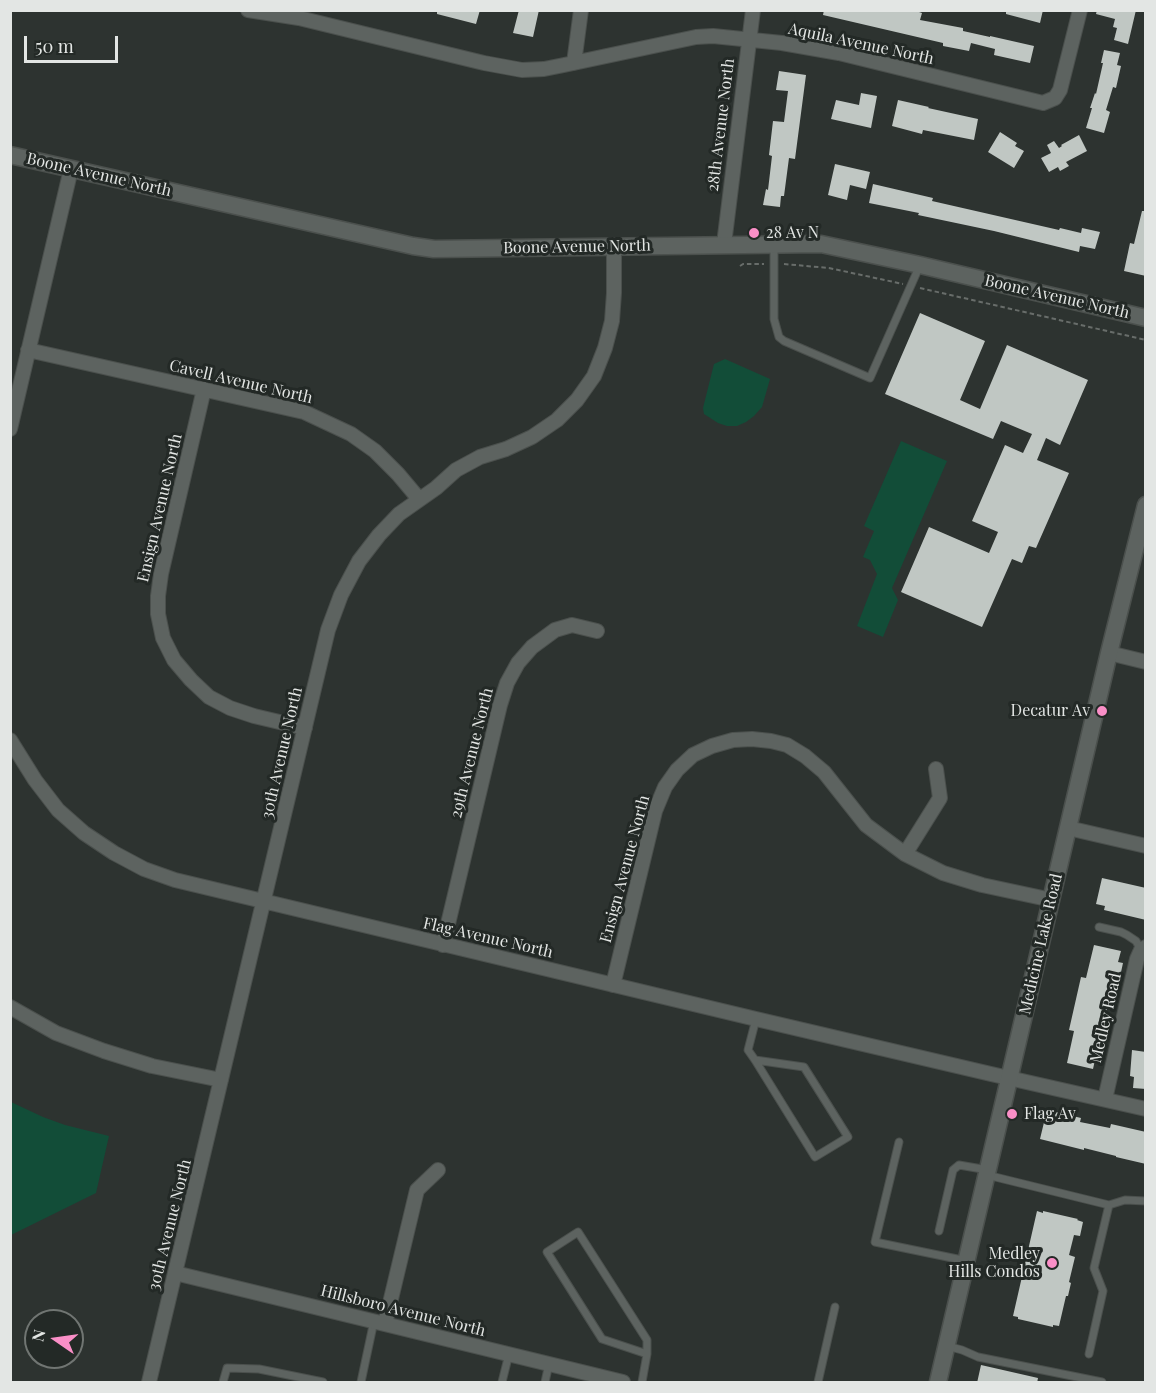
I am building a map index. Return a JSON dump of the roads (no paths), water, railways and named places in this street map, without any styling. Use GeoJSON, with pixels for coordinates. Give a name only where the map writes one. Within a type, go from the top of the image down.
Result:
{"type":"FeatureCollection","features":[{"type":"Feature","properties":{"kind":"street","name":"Aquila Avenue North"},"geometry":{"type":"LineString","coordinates":[[248,10],[299,18],[500,67],[522,70],[544,69],[696,37],[713,36],[782,43],[839,53],[1043,103],[1055,98],[1060,90],[1080,10]]}},
{"type":"Feature","properties":{"kind":"street"},"geometry":{"type":"LineString","coordinates":[[574,63],[581,10]]}},
{"type":"Feature","properties":{"kind":"street","name":"28th Avenue North"},"geometry":{"type":"LineString","coordinates":[[724,244],[753,10]]}},
{"type":"Feature","properties":{"kind":"street","name":"Boone Avenue North"},"geometry":{"type":"LineString","coordinates":[[10,155],[413,246],[434,249],[821,244],[1146,318]]}},
{"type":"Feature","properties":{"kind":"street"},"geometry":{"type":"LineString","coordinates":[[10,429],[71,169]]}},
{"type":"Feature","properties":{"kind":"street","name":"30th Avenue North"},"geometry":{"type":"LineString","coordinates":[[149,1383],[328,630],[341,595],[359,561],[399,514],[436,488],[456,470],[480,457],[506,449],[532,437],[557,420],[577,400],[594,376],[605,348],[614,292],[614,246]]}},
{"type":"Feature","properties":{"kind":"street","name":"Cavell Avenue North"},"geometry":{"type":"LineString","coordinates":[[28,350],[304,412],[325,420],[351,434],[375,451],[419,499]]}},
{"type":"Feature","properties":{"kind":"street","name":"Ensign Avenue North"},"geometry":{"type":"LineString","coordinates":[[204,389],[161,574],[158,615],[163,638],[174,660],[190,680],[209,697],[230,708],[305,728]]}},
{"type":"Feature","properties":{"kind":"street","name":"Medicine Lake Road"},"geometry":{"type":"LineString","coordinates":[[938,1383],[1109,653],[1146,505]]}},
{"type":"Feature","properties":{"kind":"street","name":"29th Avenue North"},"geometry":{"type":"LineString","coordinates":[[443,945],[507,683],[518,663],[532,647],[555,630],[572,625],[597,631]]}},
{"type":"Feature","properties":{"kind":"street"},"geometry":{"type":"LineString","coordinates":[[1109,653],[1146,662]]}},
{"type":"Feature","properties":{"kind":"street","name":"Flag Avenue North"},"geometry":{"type":"LineString","coordinates":[[10,740],[35,780],[58,810],[84,833],[144,869],[175,880],[756,1019],[1146,1109]]}},
{"type":"Feature","properties":{"kind":"street","name":"Ensign Avenue North"},"geometry":{"type":"LineString","coordinates":[[613,985],[655,811],[665,787],[677,770],[693,755],[733,740],[771,741],[788,745],[805,756],[824,772],[866,825],[905,854],[943,873],[982,885],[1052,900]]}},
{"type":"Feature","properties":{"kind":"street"},"geometry":{"type":"LineString","coordinates":[[905,854],[940,798],[936,769]]}},
{"type":"Feature","properties":{"kind":"street"},"geometry":{"type":"LineString","coordinates":[[1068,828],[1146,846]]}},
{"type":"Feature","properties":{"kind":"street","name":"Medley Road"},"geometry":{"type":"LineString","coordinates":[[1105,1099],[1137,959],[1143,948]]}},
{"type":"Feature","properties":{"kind":"street"},"geometry":{"type":"LineString","coordinates":[[10,1006],[56,1033],[104,1051],[152,1065],[221,1080]]}},
{"type":"Feature","properties":{"kind":"street"},"geometry":{"type":"LineString","coordinates":[[380,1323],[417,1190],[438,1170]]}},
{"type":"Feature","properties":{"kind":"street","name":"Hillsboro Avenue North"},"geometry":{"type":"LineString","coordinates":[[175,1272],[549,1364],[592,1379],[623,1383]]}},
{"type":"Feature","properties":{"kind":"lane"},"geometry":{"type":"LineString","coordinates":[[774,243],[774,319],[779,337],[870,378],[920,265]]}},
{"type":"Feature","properties":{"kind":"lane"},"geometry":{"type":"LineString","coordinates":[[1099,927],[1121,932],[1143,948]]}},
{"type":"Feature","properties":{"kind":"lane"},"geometry":{"type":"LineString","coordinates":[[754,1060],[804,1067],[848,1137],[815,1157],[754,1060],[748,1050],[756,1019]]}},
{"type":"Feature","properties":{"kind":"lane"},"geometry":{"type":"LineString","coordinates":[[899,1142],[875,1242],[967,1261]]}},
{"type":"Feature","properties":{"kind":"lane"},"geometry":{"type":"LineString","coordinates":[[939,1231],[953,1170],[959,1165],[1109,1205],[1125,1200],[1146,1201]]}},
{"type":"Feature","properties":{"kind":"lane"},"geometry":{"type":"LineString","coordinates":[[1089,1354],[1103,1291],[1094,1268],[1109,1205]]}},
{"type":"Feature","properties":{"kind":"lane"},"geometry":{"type":"LineString","coordinates":[[642,1383],[647,1354],[647,1340],[578,1232],[547,1252],[602,1339],[647,1354]]}},
{"type":"Feature","properties":{"kind":"lane"},"geometry":{"type":"LineString","coordinates":[[818,1383],[835,1307]]}},
{"type":"Feature","properties":{"kind":"lane"},"geometry":{"type":"LineString","coordinates":[[361,1383],[380,1323]]}},
{"type":"Feature","properties":{"kind":"lane"},"geometry":{"type":"LineString","coordinates":[[946,1346],[978,1357],[1102,1383]]}},
{"type":"Feature","properties":{"kind":"lane"},"geometry":{"type":"LineString","coordinates":[[502,1383],[509,1354]]}},
{"type":"Feature","properties":{"kind":"lane"},"geometry":{"type":"LineString","coordinates":[[545,1383],[549,1364]]}},
{"type":"Feature","properties":{"kind":"lane"},"geometry":{"type":"LineString","coordinates":[[223,1383],[226,1368],[259,1370],[323,1383]]}},
{"type":"Feature","properties":{"kind":"place","name":"28 Av N"},"geometry":{"type":"Point","coordinates":[754,233]}},
{"type":"Feature","properties":{"kind":"place","name":"Decatur Av"},"geometry":{"type":"Point","coordinates":[1102,711]}},
{"type":"Feature","properties":{"kind":"place","name":"Flag Av"},"geometry":{"type":"Point","coordinates":[1012,1114]}},
{"type":"Feature","properties":{"kind":"place","name":"Medley Hills Condos"},"geometry":{"type":"Point","coordinates":[1052,1263]}}]}
